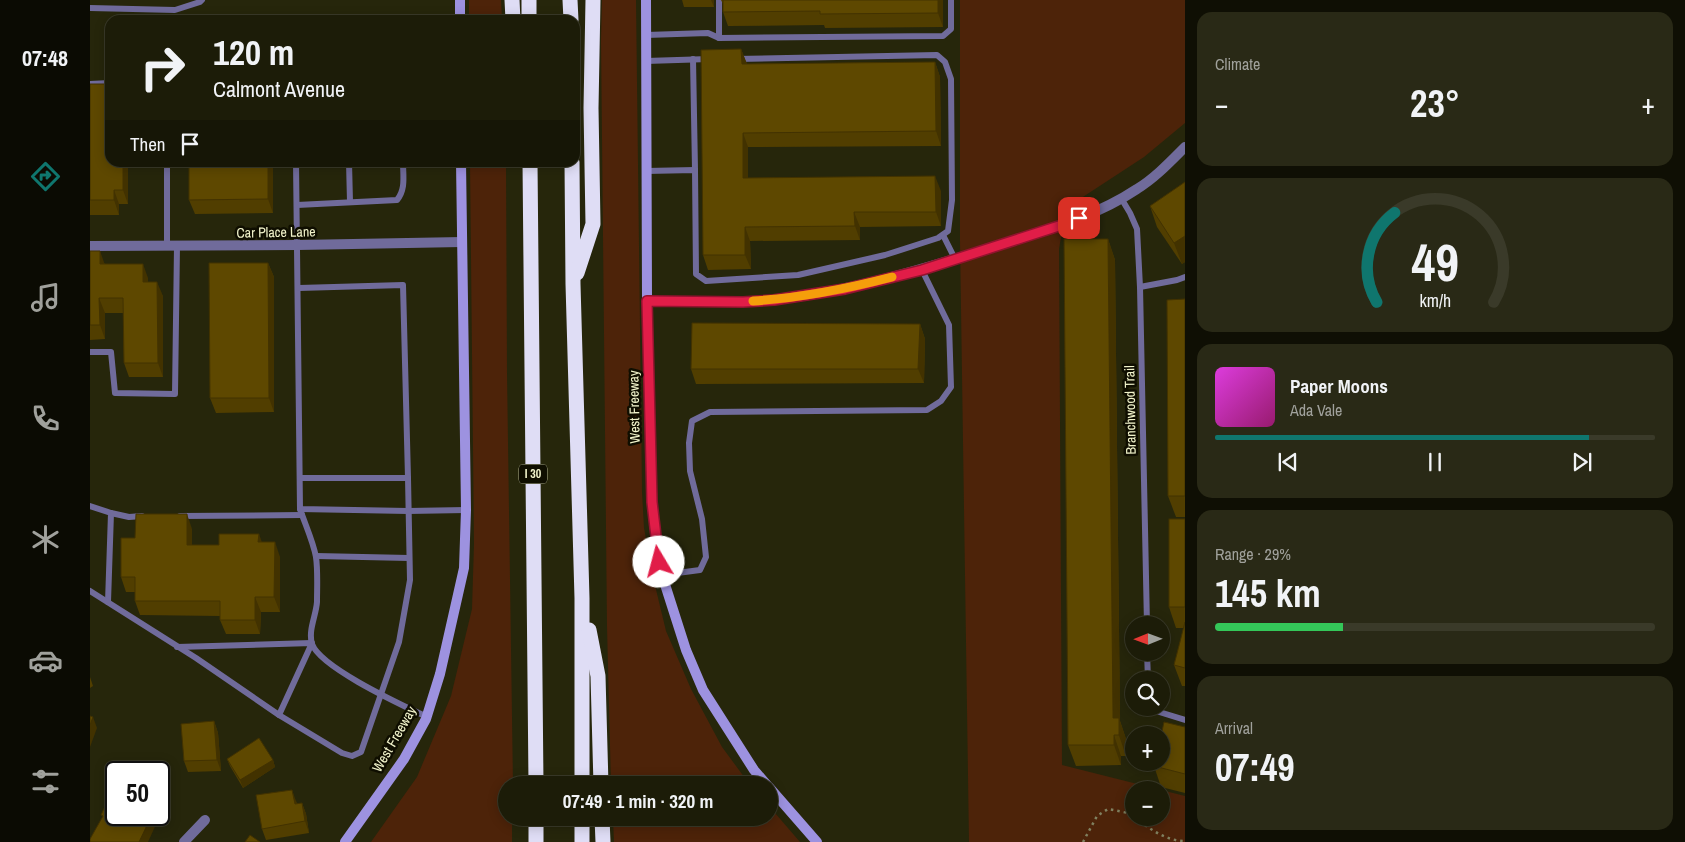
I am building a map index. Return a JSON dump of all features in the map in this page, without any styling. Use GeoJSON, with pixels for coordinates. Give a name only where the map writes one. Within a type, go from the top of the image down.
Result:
{"type":"FeatureCollection","features":[{"type":"Feature","properties":{"kind":"highway"},"geometry":{"type":"LineString","coordinates":[[512,0],[513,15]]}},
{"type":"Feature","properties":{"kind":"highway"},"geometry":{"type":"LineString","coordinates":[[528,0],[529,15]]}},
{"type":"Feature","properties":{"kind":"highway"},"geometry":{"type":"LineString","coordinates":[[570,0],[570,15]]}},
{"type":"Feature","properties":{"kind":"highway"},"geometry":{"type":"LineString","coordinates":[[573,284],[594,224],[591,108],[593,0]]}},
{"type":"Feature","properties":{"kind":"highway","name":"I 30"},"geometry":{"type":"LineString","coordinates":[[530,167],[536,776]]}},
{"type":"Feature","properties":{"kind":"highway"},"geometry":{"type":"LineString","coordinates":[[572,167],[573,284],[582,598],[582,776]]}},
{"type":"Feature","properties":{"kind":"highway"},"geometry":{"type":"LineString","coordinates":[[582,598],[598,676],[601,776]]}},
{"type":"Feature","properties":{"kind":"highway"},"geometry":{"type":"LineString","coordinates":[[536,826],[536,842]]}},
{"type":"Feature","properties":{"kind":"highway"},"geometry":{"type":"LineString","coordinates":[[582,826],[582,842]]}},
{"type":"Feature","properties":{"kind":"highway"},"geometry":{"type":"LineString","coordinates":[[602,826],[603,842]]}},
{"type":"Feature","properties":{"kind":"main road"},"geometry":{"type":"LineString","coordinates":[[460,0],[460,15]]}},
{"type":"Feature","properties":{"kind":"main road","name":"West Freeway"},"geometry":{"type":"LineString","coordinates":[[646,0],[647,301],[652,502],[657,549],[662,575],[686,650],[703,690],[759,776]]}},
{"type":"Feature","properties":{"kind":"main road","name":"West Freeway"},"geometry":{"type":"LineString","coordinates":[[345,842],[404,759],[427,717],[440,674],[464,568],[466,510],[462,167]]}},
{"type":"Feature","properties":{"kind":"main road","name":"West Freeway"},"geometry":{"type":"LineString","coordinates":[[778,797],[817,842]]}},
{"type":"Feature","properties":{"kind":"street"},"geometry":{"type":"LineString","coordinates":[[647,301],[743,302],[774,300],[845,289],[922,270],[1065,224],[1121,198],[1138,189],[1164,168],[1185,147]]}},
{"type":"Feature","properties":{"kind":"street","name":"Car Place Lane"},"geometry":{"type":"LineString","coordinates":[[90,246],[462,242]]}},
{"type":"Feature","properties":{"kind":"street"},"geometry":{"type":"LineString","coordinates":[[184,842],[205,820]]}},
{"type":"Feature","properties":{"kind":"lane"},"geometry":{"type":"LineString","coordinates":[[90,8],[174,10],[202,0]]}},
{"type":"Feature","properties":{"kind":"lane"},"geometry":{"type":"LineString","coordinates":[[719,0],[719,38]]}},
{"type":"Feature","properties":{"kind":"lane"},"geometry":{"type":"LineString","coordinates":[[646,35],[708,33],[719,38],[942,36],[951,29],[951,0]]}},
{"type":"Feature","properties":{"kind":"lane"},"geometry":{"type":"LineString","coordinates":[[693,60],[696,274],[706,281],[798,275],[884,255],[938,238],[948,232],[952,200],[951,79],[945,62],[937,54],[732,59]]}},
{"type":"Feature","properties":{"kind":"lane"},"geometry":{"type":"LineString","coordinates":[[646,61],[712,59]]}},
{"type":"Feature","properties":{"kind":"lane"},"geometry":{"type":"LineString","coordinates":[[90,84],[105,83]]}},
{"type":"Feature","properties":{"kind":"lane"},"geometry":{"type":"LineString","coordinates":[[90,352],[111,352],[115,393],[175,394],[172,246],[167,167]]}},
{"type":"Feature","properties":{"kind":"lane"},"geometry":{"type":"LineString","coordinates":[[279,714],[312,644],[312,624],[317,604],[316,556],[301,512],[296,167]]}},
{"type":"Feature","properties":{"kind":"lane"},"geometry":{"type":"LineString","coordinates":[[349,167],[350,202]]}},
{"type":"Feature","properties":{"kind":"lane"},"geometry":{"type":"LineString","coordinates":[[297,205],[397,200],[404,187],[403,167]]}},
{"type":"Feature","properties":{"kind":"lane"},"geometry":{"type":"LineString","coordinates":[[646,171],[695,170]]}},
{"type":"Feature","properties":{"kind":"lane","name":"Branchwood Trail"},"geometry":{"type":"LineString","coordinates":[[1121,198],[1137,229],[1140,286],[1146,616]]}},
{"type":"Feature","properties":{"kind":"lane"},"geometry":{"type":"LineString","coordinates":[[943,235],[955,259]]}},
{"type":"Feature","properties":{"kind":"lane"},"geometry":{"type":"LineString","coordinates":[[662,575],[700,570],[706,557],[702,519],[690,470],[689,443],[692,421],[710,412],[926,410],[941,401],[951,387],[949,325],[922,270]]}},
{"type":"Feature","properties":{"kind":"lane"},"geometry":{"type":"LineString","coordinates":[[1140,286],[1178,280],[1185,277]]}},
{"type":"Feature","properties":{"kind":"lane"},"geometry":{"type":"LineString","coordinates":[[90,591],[342,753],[352,756],[360,752],[399,642],[410,580],[404,285],[299,288]]}},
{"type":"Feature","properties":{"kind":"lane"},"geometry":{"type":"LineString","coordinates":[[300,478],[408,478]]}},
{"type":"Feature","properties":{"kind":"lane"},"geometry":{"type":"LineString","coordinates":[[90,506],[128,516],[148,516]]}},
{"type":"Feature","properties":{"kind":"lane"},"geometry":{"type":"LineString","coordinates":[[177,516],[466,510]]}},
{"type":"Feature","properties":{"kind":"lane"},"geometry":{"type":"LineString","coordinates":[[108,602],[111,513]]}},
{"type":"Feature","properties":{"kind":"lane"},"geometry":{"type":"LineString","coordinates":[[316,556],[410,558]]}},
{"type":"Feature","properties":{"kind":"lane"},"geometry":{"type":"LineString","coordinates":[[312,644],[322,658],[380,694],[427,717]]}},
{"type":"Feature","properties":{"kind":"lane"},"geometry":{"type":"LineString","coordinates":[[177,647],[312,644]]}},
{"type":"Feature","properties":{"kind":"lane"},"geometry":{"type":"LineString","coordinates":[[1170,716],[1185,720]]}},
{"type":"Feature","properties":{"kind":"path"},"geometry":{"type":"LineString","coordinates":[[1082,842],[1097,816],[1108,810],[1125,813]]}},
{"type":"Feature","properties":{"kind":"path"},"geometry":{"type":"LineString","coordinates":[[1146,826],[1159,835],[1176,841],[1185,841]]}},
{"type":"Feature","properties":{"kind":"shaded area"},"geometry":{"type":"Polygon","coordinates":[[[469,0],[501,0],[502,15],[469,15],[469,0]]]}},
{"type":"Feature","properties":{"kind":"shaded area"},"geometry":{"type":"Polygon","coordinates":[[[602,0],[636,0],[644,528],[652,573],[666,631],[691,689],[722,747],[743,776],[611,776],[607,626],[602,0]]]}},
{"type":"Feature","properties":{"kind":"shaded area"},"geometry":{"type":"Polygon","coordinates":[[[960,0],[1185,0],[1185,123],[1144,157],[1066,208],[1059,249],[1062,765],[1125,781],[1125,826],[1170,826],[1170,792],[1185,796],[1185,842],[969,842],[960,241],[960,0]]]}},
{"type":"Feature","properties":{"kind":"shaded area"},"geometry":{"type":"Polygon","coordinates":[[[470,167],[506,167],[513,776],[498,776],[498,826],[512,826],[512,842],[371,842],[417,777],[451,696],[472,609],[474,544],[470,167]]]}},
{"type":"Feature","properties":{"kind":"shaded area"},"geometry":{"type":"Polygon","coordinates":[[[778,816],[800,842],[614,842],[613,826],[778,826],[778,816]]]}},
{"type":"Feature","properties":{"kind":"building"},"geometry":{"type":"Polygon","coordinates":[[[723,0],[938,0],[938,13],[820,14],[820,11],[723,12],[723,0]]]}},
{"type":"Feature","properties":{"kind":"building"},"geometry":{"type":"Polygon","coordinates":[[[741,49],[742,64],[935,62],[936,131],[743,133],[743,178],[935,176],[936,212],[854,212],[855,226],[745,227],[745,255],[703,255],[701,50],[741,49]]]}},
{"type":"Feature","properties":{"kind":"building"},"geometry":{"type":"Polygon","coordinates":[[[90,84],[105,84],[105,167],[123,167],[123,190],[114,190],[114,200],[90,200],[90,84]]]}},
{"type":"Feature","properties":{"kind":"building"},"geometry":{"type":"Polygon","coordinates":[[[189,167],[268,167],[268,199],[189,200],[189,167]]]}},
{"type":"Feature","properties":{"kind":"building"},"geometry":{"type":"Polygon","coordinates":[[[1185,182],[1185,236],[1174,243],[1150,206],[1185,182]]]}},
{"type":"Feature","properties":{"kind":"building"},"geometry":{"type":"Polygon","coordinates":[[[1064,239],[1108,239],[1113,718],[1119,718],[1119,735],[1114,735],[1114,745],[1068,745],[1064,239]]]}},
{"type":"Feature","properties":{"kind":"building"},"geometry":{"type":"Polygon","coordinates":[[[90,251],[100,251],[100,264],[143,264],[143,282],[157,282],[158,363],[124,363],[123,298],[99,298],[100,325],[90,325],[90,251]]]}},
{"type":"Feature","properties":{"kind":"building"},"geometry":{"type":"Polygon","coordinates":[[[209,263],[268,263],[269,398],[210,398],[209,263]]]}},
{"type":"Feature","properties":{"kind":"building"},"geometry":{"type":"Polygon","coordinates":[[[1185,299],[1185,496],[1168,496],[1167,300],[1185,299]]]}},
{"type":"Feature","properties":{"kind":"building"},"geometry":{"type":"Polygon","coordinates":[[[692,323],[920,324],[918,369],[691,369],[692,323]]]}},
{"type":"Feature","properties":{"kind":"building"},"geometry":{"type":"Polygon","coordinates":[[[136,514],[187,514],[187,545],[219,545],[219,534],[259,534],[258,542],[275,542],[274,597],[255,597],[255,620],[220,620],[220,601],[135,601],[135,577],[121,577],[121,538],[135,538],[136,514]]]}},
{"type":"Feature","properties":{"kind":"building"},"geometry":{"type":"Polygon","coordinates":[[[1169,519],[1185,519],[1185,607],[1169,607],[1169,519]]]}},
{"type":"Feature","properties":{"kind":"building"},"geometry":{"type":"Polygon","coordinates":[[[1185,622],[1185,668],[1174,665],[1185,622]]]}},
{"type":"Feature","properties":{"kind":"building"},"geometry":{"type":"Polygon","coordinates":[[[214,721],[217,760],[184,761],[181,724],[214,721]]]}},
{"type":"Feature","properties":{"kind":"building"},"geometry":{"type":"Polygon","coordinates":[[[1164,722],[1185,727],[1185,774],[1170,770],[1170,726],[1163,726],[1164,722]]]}},
{"type":"Feature","properties":{"kind":"building"},"geometry":{"type":"Polygon","coordinates":[[[259,738],[273,760],[240,780],[227,759],[259,738]]]}},
{"type":"Feature","properties":{"kind":"building"},"geometry":{"type":"Polygon","coordinates":[[[292,790],[295,804],[302,803],[305,821],[262,829],[256,795],[292,790]]]}},
{"type":"Feature","properties":{"kind":"building"},"geometry":{"type":"Polygon","coordinates":[[[105,806],[105,826],[147,826],[139,842],[90,842],[103,816],[101,815],[105,806]]]}},
{"type":"Feature","properties":{"kind":"building"},"geometry":{"type":"Polygon","coordinates":[[[250,835],[260,842],[245,842],[250,835]]]}},
{"type":"Feature","properties":{"kind":"slow traffic"},"geometry":{"type":"LineString","coordinates":[[753,301],[774,300],[845,289],[892,277]]}},
{"type":"Feature","properties":{"kind":"route"},"geometry":{"type":"LineString","coordinates":[[659,562],[652,502],[647,301],[743,302],[774,300],[845,289],[922,270],[1079,218]]}}]}
